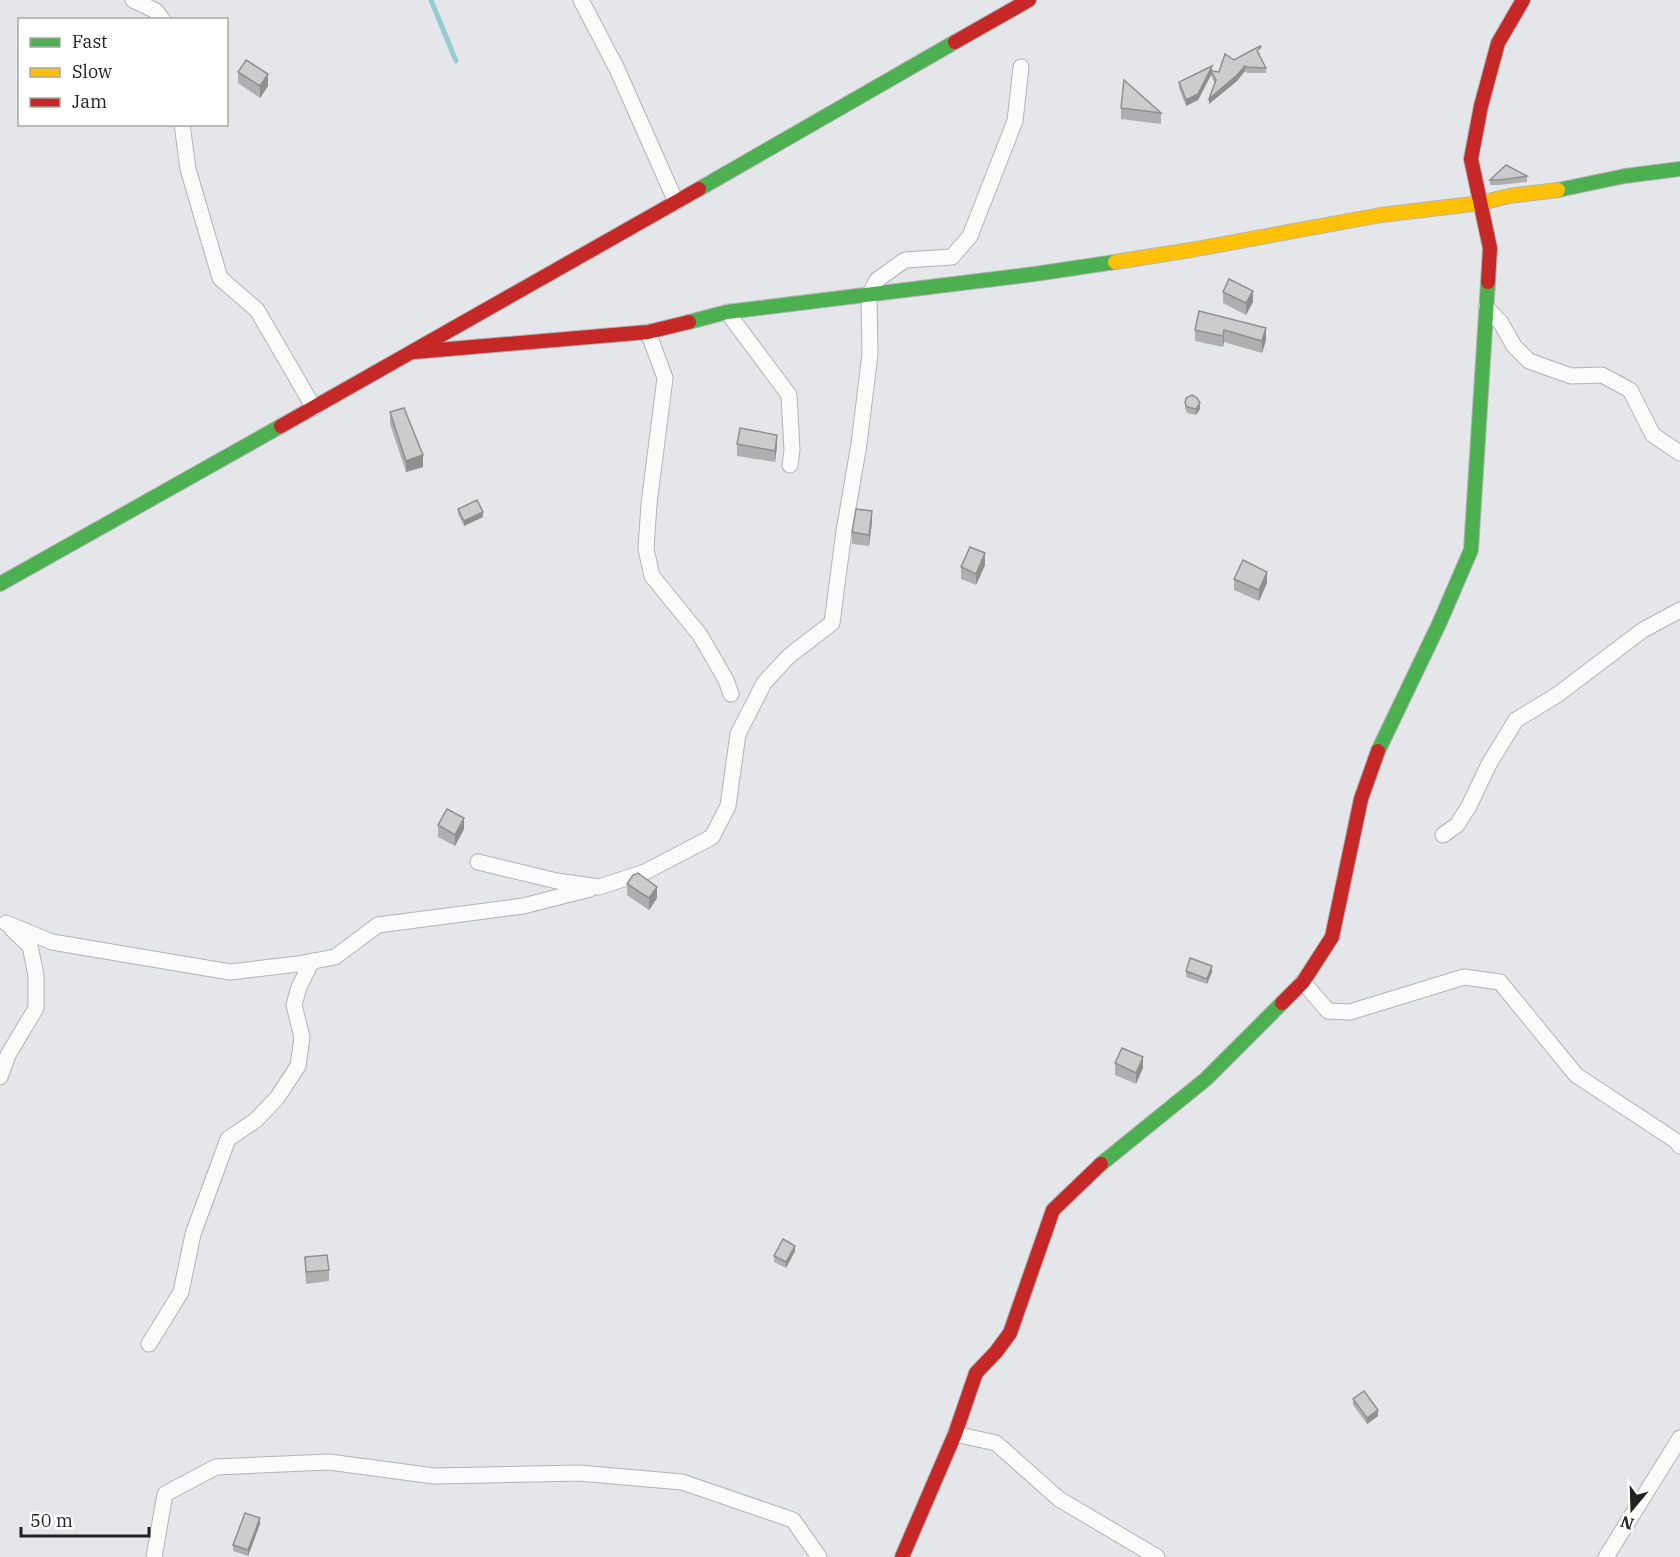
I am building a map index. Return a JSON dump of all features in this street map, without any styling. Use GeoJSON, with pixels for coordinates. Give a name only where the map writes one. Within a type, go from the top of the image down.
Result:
{"type":"FeatureCollection","features":[{"type":"Feature","properties":{"kind":"street"},"geometry":{"type":"LineString","coordinates":[[133,0],[156,10],[162,18]]}},
{"type":"Feature","properties":{"kind":"street"},"geometry":{"type":"LineString","coordinates":[[581,0],[617,69],[676,202]]}},
{"type":"Feature","properties":{"kind":"street"},"geometry":{"type":"LineString","coordinates":[[0,584],[414,352],[1029,0]]}},
{"type":"Feature","properties":{"kind":"street"},"geometry":{"type":"LineString","coordinates":[[902,1557],[955,1434],[976,1374],[1010,1333],[1053,1210],[1101,1164],[1206,1078],[1303,982],[1332,936],[1361,799],[1376,755],[1471,550],[1490,248],[1472,159],[1481,106],[1498,43],[1523,0]]}},
{"type":"Feature","properties":{"kind":"street"},"geometry":{"type":"LineString","coordinates":[[0,1077],[8,1055],[36,1008],[36,975],[30,946],[6,923],[52,942],[230,972],[335,957],[378,925],[523,906],[599,887],[645,872],[712,837],[728,806],[738,735],[764,683],[789,656],[832,623],[870,354],[870,295],[877,280],[905,260],[952,257],[970,236],[1015,121],[1021,68]]}},
{"type":"Feature","properties":{"kind":"street"},"geometry":{"type":"LineString","coordinates":[[182,126],[188,169],[220,279],[257,310],[314,408]]}},
{"type":"Feature","properties":{"kind":"street"},"geometry":{"type":"LineString","coordinates":[[414,352],[648,332],[727,312],[1046,273],[1381,216],[1481,203],[1625,176],[1680,169]]}},
{"type":"Feature","properties":{"kind":"street"},"geometry":{"type":"LineString","coordinates":[[1486,307],[1501,323],[1514,346],[1529,361],[1571,376],[1602,375],[1630,390],[1653,435],[1680,453]]}},
{"type":"Feature","properties":{"kind":"street"},"geometry":{"type":"LineString","coordinates":[[727,312],[789,395],[792,450],[790,465]]}},
{"type":"Feature","properties":{"kind":"street"},"geometry":{"type":"LineString","coordinates":[[648,332],[665,378],[646,538],[652,576],[700,635],[726,680],[731,694]]}},
{"type":"Feature","properties":{"kind":"street"},"geometry":{"type":"LineString","coordinates":[[1443,835],[1457,825],[1469,806],[1489,764],[1516,720],[1557,695],[1643,630],[1680,610]]}},
{"type":"Feature","properties":{"kind":"street"},"geometry":{"type":"LineString","coordinates":[[478,862],[556,881],[599,887]]}},
{"type":"Feature","properties":{"kind":"street"},"geometry":{"type":"LineString","coordinates":[[149,1344],[181,1292],[193,1234],[228,1139],[263,1113],[277,1098],[298,1066],[302,1037],[294,1005],[299,987],[312,961]]}},
{"type":"Feature","properties":{"kind":"street"},"geometry":{"type":"LineString","coordinates":[[1303,982],[1328,1011],[1350,1012],[1464,977],[1500,982],[1576,1075],[1676,1141],[1680,1146]]}},
{"type":"Feature","properties":{"kind":"street"},"geometry":{"type":"LineString","coordinates":[[955,1434],[996,1443],[1059,1499],[1157,1557]]}},
{"type":"Feature","properties":{"kind":"street"},"geometry":{"type":"LineString","coordinates":[[1606,1557],[1680,1438]]}},
{"type":"Feature","properties":{"kind":"street"},"geometry":{"type":"LineString","coordinates":[[154,1557],[165,1494],[216,1467],[329,1462],[434,1476],[579,1473],[682,1482],[793,1520],[819,1557]]}},
{"type":"Feature","properties":{"kind":"building"},"geometry":{"type":"Polygon","coordinates":[[[1260,46],[1257,51],[1266,68],[1245,66],[1209,99],[1216,80],[1211,71],[1219,72],[1225,54],[1234,60],[1260,46]]]}},
{"type":"Feature","properties":{"kind":"building"},"geometry":{"type":"Polygon","coordinates":[[[246,60],[268,74],[260,86],[238,72],[246,60]]]}},
{"type":"Feature","properties":{"kind":"building"},"geometry":{"type":"Polygon","coordinates":[[[1212,66],[1198,94],[1186,100],[1179,82],[1212,66]]]}},
{"type":"Feature","properties":{"kind":"building"},"geometry":{"type":"Polygon","coordinates":[[[1124,80],[1161,113],[1121,108],[1124,80]]]}},
{"type":"Feature","properties":{"kind":"building"},"geometry":{"type":"Polygon","coordinates":[[[1506,165],[1527,176],[1490,180],[1506,165]]]}},
{"type":"Feature","properties":{"kind":"building"},"geometry":{"type":"Polygon","coordinates":[[[1229,279],[1253,291],[1246,303],[1223,292],[1229,279]]]}},
{"type":"Feature","properties":{"kind":"building"},"geometry":{"type":"Polygon","coordinates":[[[1199,311],[1266,328],[1262,341],[1224,330],[1223,336],[1195,330],[1199,311]]]}},
{"type":"Feature","properties":{"kind":"building"},"geometry":{"type":"Polygon","coordinates":[[[1192,395],[1200,403],[1196,409],[1187,407],[1185,403],[1186,398],[1192,395]]]}},
{"type":"Feature","properties":{"kind":"building"},"geometry":{"type":"Polygon","coordinates":[[[404,408],[423,455],[406,461],[390,412],[404,408]]]}},
{"type":"Feature","properties":{"kind":"building"},"geometry":{"type":"Polygon","coordinates":[[[740,428],[777,435],[775,451],[737,444],[740,428]]]}},
{"type":"Feature","properties":{"kind":"building"},"geometry":{"type":"Polygon","coordinates":[[[477,500],[483,512],[464,521],[458,509],[477,500]]]}},
{"type":"Feature","properties":{"kind":"building"},"geometry":{"type":"Polygon","coordinates":[[[856,509],[872,511],[869,535],[852,532],[856,509]]]}},
{"type":"Feature","properties":{"kind":"building"},"geometry":{"type":"Polygon","coordinates":[[[970,547],[985,553],[976,574],[961,567],[970,547]]]}},
{"type":"Feature","properties":{"kind":"building"},"geometry":{"type":"Polygon","coordinates":[[[1243,560],[1267,572],[1259,590],[1234,579],[1243,560]]]}},
{"type":"Feature","properties":{"kind":"building"},"geometry":{"type":"Polygon","coordinates":[[[447,809],[464,818],[455,835],[438,825],[447,809]]]}},
{"type":"Feature","properties":{"kind":"building"},"geometry":{"type":"Polygon","coordinates":[[[638,873],[657,887],[649,898],[627,884],[633,875],[638,873]]]}},
{"type":"Feature","properties":{"kind":"building"},"geometry":{"type":"Polygon","coordinates":[[[1190,958],[1212,966],[1207,979],[1186,971],[1190,958]]]}},
{"type":"Feature","properties":{"kind":"building"},"geometry":{"type":"Polygon","coordinates":[[[1122,1048],[1143,1057],[1136,1073],[1115,1063],[1122,1048]]]}},
{"type":"Feature","properties":{"kind":"building"},"geometry":{"type":"Polygon","coordinates":[[[783,1239],[795,1246],[786,1262],[774,1256],[783,1239]]]}},
{"type":"Feature","properties":{"kind":"building"},"geometry":{"type":"Polygon","coordinates":[[[327,1255],[329,1270],[306,1272],[305,1257],[327,1255]]]}},
{"type":"Feature","properties":{"kind":"building"},"geometry":{"type":"Polygon","coordinates":[[[1364,1391],[1378,1410],[1367,1418],[1353,1399],[1364,1391]]]}},
{"type":"Feature","properties":{"kind":"building"},"geometry":{"type":"Polygon","coordinates":[[[245,1513],[260,1518],[248,1550],[233,1545],[245,1513]]]}},
{"type":"Feature","properties":{"kind":"waterway"},"geometry":{"type":"LineString","coordinates":[[431,0],[456,61]]}},
{"type":"Feature","properties":{"kind":"traffic: fast"},"geometry":{"type":"LineString","coordinates":[[699,189],[955,42]]}},
{"type":"Feature","properties":{"kind":"traffic: fast"},"geometry":{"type":"LineString","coordinates":[[1558,190],[1625,176],[1680,169]]}},
{"type":"Feature","properties":{"kind":"traffic: fast"},"geometry":{"type":"LineString","coordinates":[[689,322],[727,312],[1115,262]]}},
{"type":"Feature","properties":{"kind":"traffic: fast"},"geometry":{"type":"LineString","coordinates":[[1378,751],[1439,624],[1471,550],[1488,282]]}},
{"type":"Feature","properties":{"kind":"traffic: fast"},"geometry":{"type":"LineString","coordinates":[[0,584],[281,426]]}},
{"type":"Feature","properties":{"kind":"traffic: fast"},"geometry":{"type":"LineString","coordinates":[[1101,1164],[1206,1079],[1282,1003]]}},
{"type":"Feature","properties":{"kind":"traffic: slow"},"geometry":{"type":"LineString","coordinates":[[1115,262],[1381,215],[1481,203],[1509,196],[1558,190]]}},
{"type":"Feature","properties":{"kind":"traffic: jam"},"geometry":{"type":"LineString","coordinates":[[955,42],[1029,0]]}},
{"type":"Feature","properties":{"kind":"traffic: jam"},"geometry":{"type":"LineString","coordinates":[[1488,282],[1490,248],[1471,159],[1481,106],[1498,43],[1523,0]]}},
{"type":"Feature","properties":{"kind":"traffic: jam"},"geometry":{"type":"LineString","coordinates":[[281,426],[699,189]]}},
{"type":"Feature","properties":{"kind":"traffic: jam"},"geometry":{"type":"LineString","coordinates":[[414,352],[648,332],[689,322]]}},
{"type":"Feature","properties":{"kind":"traffic: jam"},"geometry":{"type":"LineString","coordinates":[[1282,1003],[1303,982],[1332,937],[1361,799],[1378,751]]}},
{"type":"Feature","properties":{"kind":"traffic: jam"},"geometry":{"type":"LineString","coordinates":[[902,1557],[955,1434],[976,1373],[1010,1333],[1053,1210],[1101,1164]]}}]}
